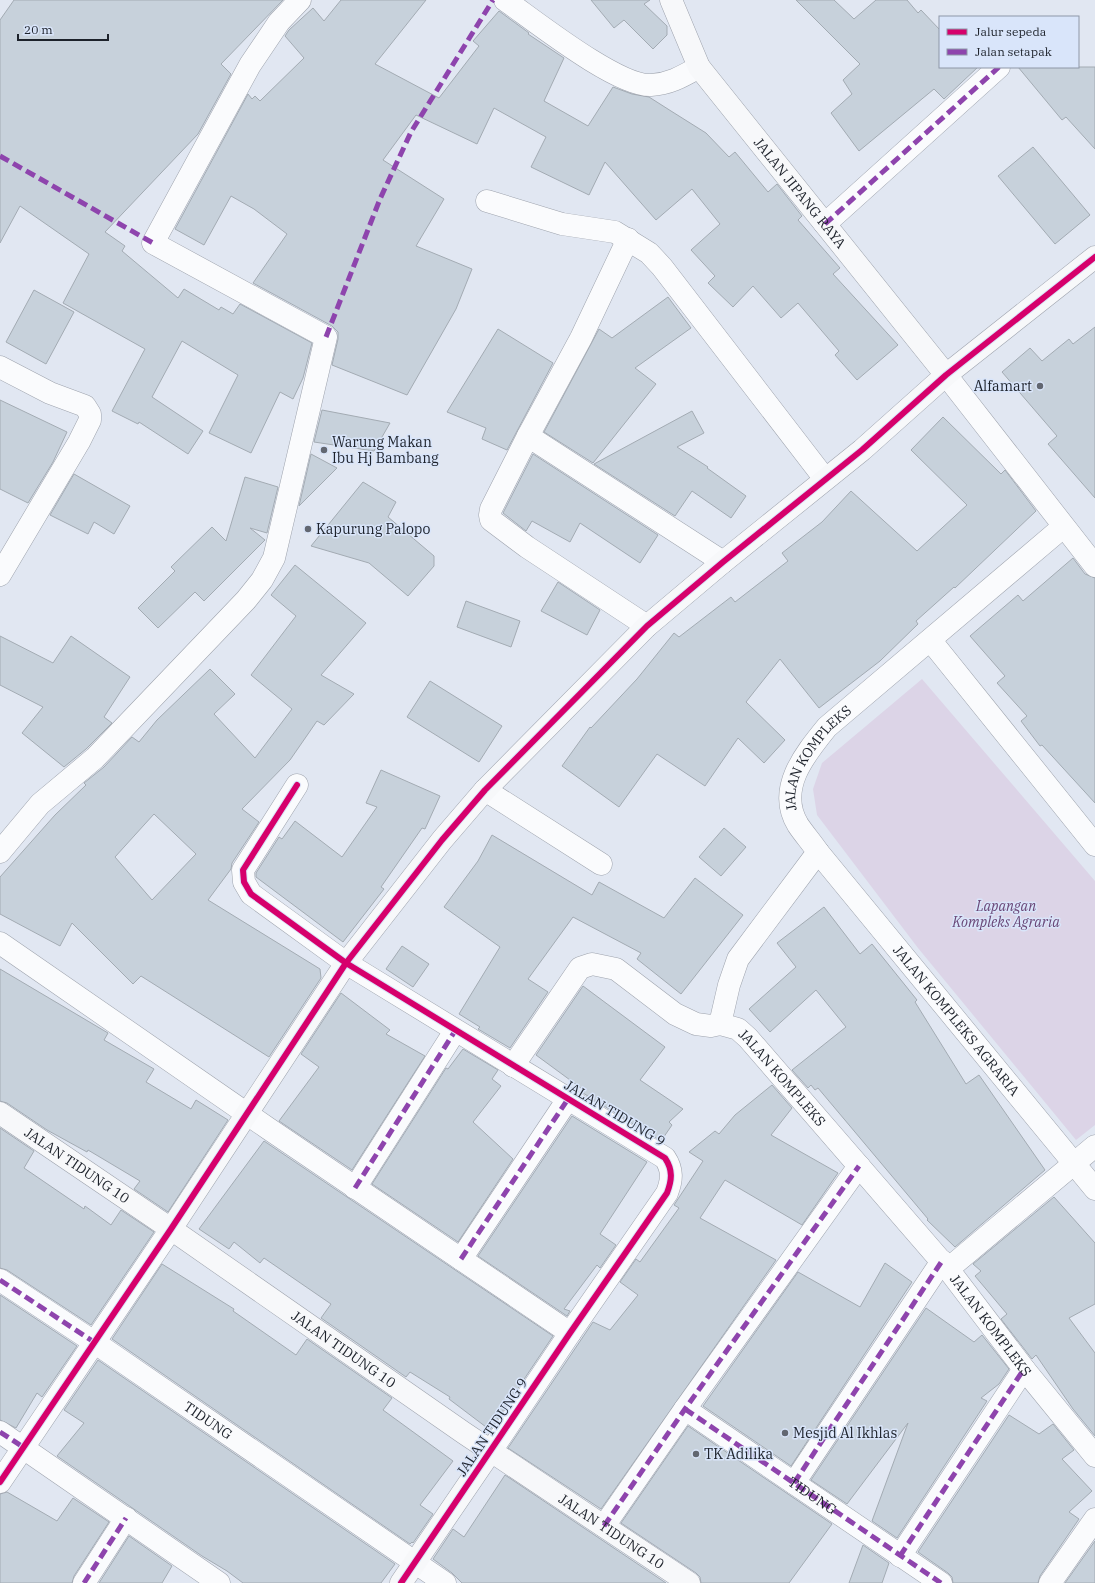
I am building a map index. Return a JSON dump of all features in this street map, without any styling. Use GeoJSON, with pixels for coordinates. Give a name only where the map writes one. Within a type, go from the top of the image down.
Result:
{"type":"FeatureCollection","features":[{"type":"Feature","properties":{"kind":"street"},"geometry":{"type":"LineString","coordinates":[[0,852],[40,804],[94,758],[246,600],[262,580],[274,558],[326,337],[153,243],[250,65],[279,22],[300,0]]}},
{"type":"Feature","properties":{"kind":"street"},"geometry":{"type":"LineString","coordinates":[[505,0],[599,65],[626,79],[650,85],[677,80],[699,67]]}},
{"type":"Feature","properties":{"kind":"street","name":"JALAN JIPANG RAYA"},"geometry":{"type":"LineString","coordinates":[[671,0],[699,67],[946,375]]}},
{"type":"Feature","properties":{"kind":"street"},"geometry":{"type":"LineString","coordinates":[[825,224],[998,68]]}},
{"type":"Feature","properties":{"kind":"street"},"geometry":{"type":"LineString","coordinates":[[487,201],[562,224],[615,232],[649,253],[662,267],[825,479]]}},
{"type":"Feature","properties":{"kind":"street"},"geometry":{"type":"LineString","coordinates":[[628,239],[581,338],[528,436],[491,509],[490,515],[491,520],[527,547],[647,626]]}},
{"type":"Feature","properties":{"kind":"street"},"geometry":{"type":"LineString","coordinates":[[0,1482],[171,1229],[346,963],[442,840],[485,790],[647,626],[899,418],[946,375],[1095,257]]}},
{"type":"Feature","properties":{"kind":"street"},"geometry":{"type":"LineString","coordinates":[[0,367],[50,393],[85,406],[90,414],[90,420],[79,442],[0,575]]}},
{"type":"Feature","properties":{"kind":"street"},"geometry":{"type":"LineString","coordinates":[[946,375],[1063,527],[1095,566]]}},
{"type":"Feature","properties":{"kind":"street"},"geometry":{"type":"LineString","coordinates":[[528,436],[723,562]]}},
{"type":"Feature","properties":{"kind":"street","name":"JALAN KOMPLEKS"},"geometry":{"type":"LineString","coordinates":[[1063,527],[828,727],[809,748],[793,775],[791,793],[792,811],[798,824],[818,852],[738,959],[728,984],[720,1024],[738,1029],[748,1038],[945,1265],[1024,1370],[1095,1456]]}},
{"type":"Feature","properties":{"kind":"street"},"geometry":{"type":"LineString","coordinates":[[930,641],[1095,845]]}},
{"type":"Feature","properties":{"kind":"street","name":"JALAN TIDUNG 9"},"geometry":{"type":"LineString","coordinates":[[297,785],[243,870],[244,882],[251,894],[346,963],[665,1158],[670,1165],[672,1180],[667,1193],[570,1333],[401,1583]]}},
{"type":"Feature","properties":{"kind":"street"},"geometry":{"type":"LineString","coordinates":[[485,790],[601,864]]}},
{"type":"Feature","properties":{"kind":"street","name":"JALAN KOMPLEKS AGRARIA"},"geometry":{"type":"LineString","coordinates":[[818,852],[1095,1189]]}},
{"type":"Feature","properties":{"kind":"street"},"geometry":{"type":"LineString","coordinates":[[0,943],[246,1114],[570,1333]]}},
{"type":"Feature","properties":{"kind":"street"},"geometry":{"type":"LineString","coordinates":[[513,1066],[580,968],[592,964],[616,969],[675,1014],[696,1024],[711,1026],[720,1024]]}},
{"type":"Feature","properties":{"kind":"street"},"geometry":{"type":"LineString","coordinates":[[355,1188],[455,1031]]}},
{"type":"Feature","properties":{"kind":"street"},"geometry":{"type":"LineString","coordinates":[[461,1259],[568,1099]]}},
{"type":"Feature","properties":{"kind":"street","name":"JALAN TIDUNG 10"},"geometry":{"type":"LineString","coordinates":[[0,1113],[171,1229],[491,1451],[689,1583]]}},
{"type":"Feature","properties":{"kind":"street"},"geometry":{"type":"LineString","coordinates":[[794,1483],[945,1265],[1095,1146]]}},
{"type":"Feature","properties":{"kind":"street"},"geometry":{"type":"LineString","coordinates":[[604,1526],[685,1409],[859,1166]]}},
{"type":"Feature","properties":{"kind":"street","name":"TIDUNG"},"geometry":{"type":"LineString","coordinates":[[0,1280],[94,1342],[445,1583]]}},
{"type":"Feature","properties":{"kind":"street"},"geometry":{"type":"LineString","coordinates":[[900,1556],[1024,1370]]}},
{"type":"Feature","properties":{"kind":"street","name":"TIDUNG"},"geometry":{"type":"LineString","coordinates":[[685,1409],[941,1583]]}},
{"type":"Feature","properties":{"kind":"street"},"geometry":{"type":"LineString","coordinates":[[0,1432],[219,1583]]}},
{"type":"Feature","properties":{"kind":"street"},"geometry":{"type":"LineString","coordinates":[[84,1583],[126,1518]]}},
{"type":"Feature","properties":{"kind":"street"},"geometry":{"type":"LineString","coordinates":[[1050,1583],[1095,1518]]}},
{"type":"Feature","properties":{"kind":"green space","name":"Lapangan Kompleks Agraria"},"geometry":{"type":"Polygon","coordinates":[[[922,679],[1095,881],[1095,1125],[1076,1140],[918,948],[817,815],[813,789],[822,763],[922,679]]]}},
{"type":"Feature","properties":{"kind":"building"},"geometry":{"type":"Polygon","coordinates":[[[14,0],[283,0],[221,64],[231,74],[198,134],[105,232],[125,246],[122,251],[178,298],[184,289],[219,310],[221,307],[233,314],[240,304],[312,343],[303,378],[293,399],[280,392],[251,453],[209,433],[238,375],[182,341],[152,397],[203,431],[188,454],[139,422],[138,424],[112,411],[145,349],[63,303],[89,254],[20,206],[0,243],[0,20],[14,0]]]}},
{"type":"Feature","properties":{"kind":"building"},"geometry":{"type":"Polygon","coordinates":[[[341,0],[426,0],[375,64],[439,98],[479,46],[473,41],[499,11],[529,33],[528,34],[564,58],[544,101],[588,126],[613,87],[632,94],[649,97],[706,133],[729,157],[735,152],[768,192],[777,184],[802,216],[798,220],[840,268],[833,274],[898,345],[857,380],[835,355],[839,351],[798,303],[781,318],[753,286],[733,307],[708,283],[715,276],[691,250],[720,224],[692,189],[656,220],[605,162],[589,195],[531,167],[546,137],[494,108],[477,144],[416,115],[383,160],[444,199],[416,246],[472,269],[456,309],[407,395],[332,365],[338,339],[338,332],[332,326],[253,283],[287,234],[254,209],[231,196],[204,245],[175,229],[248,94],[252,99],[255,96],[260,101],[304,58],[285,36],[289,30],[313,8],[324,21],[341,0]]]}},
{"type":"Feature","properties":{"kind":"building"},"geometry":{"type":"Polygon","coordinates":[[[591,0],[650,0],[644,4],[667,26],[667,35],[653,49],[624,20],[614,28],[591,0]]]}},
{"type":"Feature","properties":{"kind":"building"},"geometry":{"type":"Polygon","coordinates":[[[796,0],[834,0],[854,19],[876,0],[907,0],[918,13],[921,10],[939,29],[939,68],[977,68],[944,99],[934,89],[859,151],[831,113],[852,94],[843,80],[860,64],[796,0]]]}},
{"type":"Feature","properties":{"kind":"building"},"geometry":{"type":"Polygon","coordinates":[[[1095,67],[1095,149],[1066,117],[1062,120],[1019,68],[1095,67]]]}},
{"type":"Feature","properties":{"kind":"building"},"geometry":{"type":"Polygon","coordinates":[[[1033,147],[1090,215],[1055,244],[998,176],[1033,147]]]}},
{"type":"Feature","properties":{"kind":"building"},"geometry":{"type":"Polygon","coordinates":[[[34,290],[74,312],[46,364],[6,342],[34,290]]]}},
{"type":"Feature","properties":{"kind":"building"},"geometry":{"type":"Polygon","coordinates":[[[668,297],[691,328],[635,368],[656,384],[593,463],[544,432],[599,329],[612,338],[668,297]]]}},
{"type":"Feature","properties":{"kind":"building"},"geometry":{"type":"Polygon","coordinates":[[[1095,327],[1095,498],[1048,444],[1057,436],[1002,372],[1030,348],[1042,361],[1069,339],[1073,344],[1095,327]]]}},
{"type":"Feature","properties":{"kind":"building"},"geometry":{"type":"Polygon","coordinates":[[[498,329],[553,363],[507,450],[482,439],[486,428],[447,412],[498,329]]]}},
{"type":"Feature","properties":{"kind":"building"},"geometry":{"type":"Polygon","coordinates":[[[0,400],[67,432],[53,462],[28,503],[0,489],[0,400]]]}},
{"type":"Feature","properties":{"kind":"building"},"geometry":{"type":"Polygon","coordinates":[[[322,410],[390,423],[374,451],[314,442],[322,410]]]}},
{"type":"Feature","properties":{"kind":"building"},"geometry":{"type":"Polygon","coordinates":[[[692,411],[704,433],[677,447],[708,467],[707,468],[746,496],[731,518],[692,491],[675,516],[594,464],[692,411]]]}},
{"type":"Feature","properties":{"kind":"building"},"geometry":{"type":"Polygon","coordinates":[[[943,417],[1001,474],[1005,470],[1036,511],[955,588],[954,587],[916,621],[918,624],[880,661],[819,708],[780,659],[746,702],[785,740],[764,763],[738,738],[705,786],[657,754],[619,807],[562,766],[590,727],[591,728],[637,679],[674,633],[679,637],[731,597],[735,602],[788,561],[782,553],[822,522],[851,491],[917,551],[967,505],[911,450],[943,417]]]}},
{"type":"Feature","properties":{"kind":"building"},"geometry":{"type":"Polygon","coordinates":[[[311,454],[337,468],[299,506],[311,454]]]}},
{"type":"Feature","properties":{"kind":"building"},"geometry":{"type":"Polygon","coordinates":[[[533,454],[658,535],[640,563],[580,523],[570,542],[532,521],[526,531],[503,513],[533,454]]]}},
{"type":"Feature","properties":{"kind":"building"},"geometry":{"type":"Polygon","coordinates":[[[74,474],[130,506],[114,534],[94,522],[88,534],[50,515],[74,474]]]}},
{"type":"Feature","properties":{"kind":"building"},"geometry":{"type":"Polygon","coordinates":[[[245,477],[278,487],[267,533],[250,528],[265,540],[204,601],[195,592],[158,628],[138,608],[175,571],[171,567],[212,527],[226,541],[245,477]]]}},
{"type":"Feature","properties":{"kind":"building"},"geometry":{"type":"Polygon","coordinates":[[[363,482],[396,502],[388,517],[434,556],[434,566],[408,596],[369,563],[311,546],[363,482]]]}},
{"type":"Feature","properties":{"kind":"building"},"geometry":{"type":"Polygon","coordinates":[[[1073,558],[1085,574],[1095,578],[1095,803],[1042,745],[1040,746],[1021,721],[1027,716],[997,683],[1005,676],[970,636],[1018,595],[1023,601],[1073,558]]]}},
{"type":"Feature","properties":{"kind":"building"},"geometry":{"type":"Polygon","coordinates":[[[295,565],[366,623],[321,675],[354,694],[324,725],[317,721],[290,760],[242,809],[259,822],[232,863],[231,869],[208,900],[320,969],[321,978],[269,1057],[141,976],[133,984],[72,923],[60,946],[0,914],[0,877],[55,815],[86,785],[84,783],[104,767],[132,737],[139,742],[157,720],[210,669],[235,694],[214,714],[255,758],[292,709],[251,675],[296,616],[271,595],[295,565]],[[154,814],[115,857],[152,900],[196,854],[154,814]]]}},
{"type":"Feature","properties":{"kind":"building"},"geometry":{"type":"Polygon","coordinates":[[[558,582],[600,610],[587,635],[541,611],[558,582]]]}},
{"type":"Feature","properties":{"kind":"building"},"geometry":{"type":"Polygon","coordinates":[[[466,601],[520,621],[511,647],[457,627],[466,601]]]}},
{"type":"Feature","properties":{"kind":"building"},"geometry":{"type":"Polygon","coordinates":[[[0,636],[53,663],[71,636],[130,677],[104,717],[112,723],[86,749],[64,767],[22,733],[43,707],[0,685],[0,636]]]}},
{"type":"Feature","properties":{"kind":"building"},"geometry":{"type":"Polygon","coordinates":[[[430,681],[502,726],[479,762],[407,717],[430,681]]]}},
{"type":"Feature","properties":{"kind":"building"},"geometry":{"type":"Polygon","coordinates":[[[381,770],[440,796],[425,829],[422,828],[381,887],[384,889],[343,942],[256,877],[256,873],[279,837],[282,839],[295,821],[342,857],[377,807],[366,803],[381,770]]]}},
{"type":"Feature","properties":{"kind":"building"},"geometry":{"type":"Polygon","coordinates":[[[724,828],[746,847],[721,876],[699,857],[724,828]]]}},
{"type":"Feature","properties":{"kind":"building"},"geometry":{"type":"Polygon","coordinates":[[[492,835],[592,895],[599,882],[664,918],[695,878],[743,915],[681,994],[637,959],[641,953],[573,917],[528,979],[548,992],[510,1048],[478,1029],[480,1027],[459,1014],[500,947],[444,907],[478,861],[492,835]]]}},
{"type":"Feature","properties":{"kind":"building"},"geometry":{"type":"Polygon","coordinates":[[[824,907],[860,954],[872,944],[917,1000],[915,1002],[966,1084],[979,1075],[1045,1170],[955,1247],[927,1220],[928,1219],[818,1088],[815,1090],[811,1085],[808,1088],[792,1070],[846,1027],[816,990],[770,1032],[749,1009],[796,967],[777,943],[824,907]]]}},
{"type":"Feature","properties":{"kind":"building"},"geometry":{"type":"Polygon","coordinates":[[[402,946],[429,964],[413,987],[386,969],[402,946]]]}},
{"type":"Feature","properties":{"kind":"building"},"geometry":{"type":"Polygon","coordinates":[[[0,969],[108,1033],[104,1040],[154,1069],[146,1082],[191,1109],[196,1100],[228,1120],[168,1212],[134,1189],[140,1181],[88,1150],[87,1152],[47,1130],[7,1103],[0,1101],[0,969]]]}},
{"type":"Feature","properties":{"kind":"building"},"geometry":{"type":"Polygon","coordinates":[[[583,986],[665,1047],[640,1080],[683,1109],[669,1122],[672,1125],[661,1141],[583,1093],[585,1091],[536,1055],[583,986]]]}},
{"type":"Feature","properties":{"kind":"building"},"geometry":{"type":"Polygon","coordinates":[[[341,993],[390,1030],[386,1034],[425,1056],[352,1170],[279,1121],[319,1067],[301,1054],[341,993]]]}},
{"type":"Feature","properties":{"kind":"building"},"geometry":{"type":"Polygon","coordinates":[[[463,1049],[498,1070],[492,1079],[501,1086],[473,1122],[513,1159],[458,1242],[372,1184],[446,1068],[448,1069],[463,1049]]]}},
{"type":"Feature","properties":{"kind":"building"},"geometry":{"type":"Polygon","coordinates":[[[772,1085],[792,1108],[771,1135],[838,1173],[802,1225],[725,1180],[700,1218],[776,1260],[601,1509],[508,1448],[593,1322],[610,1330],[638,1295],[620,1282],[636,1259],[640,1262],[679,1208],[674,1205],[703,1161],[689,1152],[715,1131],[719,1134],[735,1115],[772,1085]]]}},
{"type":"Feature","properties":{"kind":"building"},"geometry":{"type":"Polygon","coordinates":[[[572,1116],[647,1162],[600,1234],[616,1245],[600,1268],[597,1265],[564,1309],[570,1311],[567,1316],[478,1256],[572,1116]]]}},
{"type":"Feature","properties":{"kind":"building"},"geometry":{"type":"Polygon","coordinates":[[[0,1128],[34,1151],[24,1168],[84,1209],[85,1206],[111,1225],[121,1210],[154,1232],[91,1325],[7,1270],[0,1268],[0,1128]]]}},
{"type":"Feature","properties":{"kind":"building"},"geometry":{"type":"Polygon","coordinates":[[[264,1141],[553,1336],[490,1430],[449,1399],[450,1397],[410,1372],[406,1377],[321,1318],[331,1304],[264,1258],[260,1263],[234,1242],[229,1249],[199,1229],[264,1141]]]}},
{"type":"Feature","properties":{"kind":"building"},"geometry":{"type":"Polygon","coordinates":[[[1054,1197],[1095,1243],[1095,1304],[1069,1318],[1095,1353],[1095,1436],[1073,1409],[1036,1355],[1032,1359],[1001,1319],[1007,1314],[975,1276],[981,1271],[973,1264],[1054,1197]]]}},
{"type":"Feature","properties":{"kind":"building"},"geometry":{"type":"Polygon","coordinates":[[[885,1263],[912,1282],[791,1466],[703,1406],[798,1272],[860,1307],[885,1263]]]}},
{"type":"Feature","properties":{"kind":"building"},"geometry":{"type":"Polygon","coordinates":[[[162,1264],[234,1309],[233,1311],[296,1355],[307,1339],[392,1398],[383,1410],[453,1461],[420,1505],[433,1514],[413,1543],[412,1542],[410,1544],[112,1339],[162,1264]]]}},
{"type":"Feature","properties":{"kind":"building"},"geometry":{"type":"Polygon","coordinates":[[[0,1295],[77,1346],[42,1397],[37,1393],[16,1428],[0,1420],[0,1295]]]}},
{"type":"Feature","properties":{"kind":"building"},"geometry":{"type":"Polygon","coordinates":[[[926,1308],[974,1342],[982,1335],[1009,1369],[999,1384],[981,1398],[987,1401],[897,1538],[872,1521],[908,1423],[847,1504],[811,1480],[926,1308]]]}},
{"type":"Feature","properties":{"kind":"building"},"geometry":{"type":"Polygon","coordinates":[[[98,1360],[395,1564],[381,1583],[243,1583],[227,1571],[202,1556],[57,1456],[84,1423],[64,1410],[98,1360]]]}},
{"type":"Feature","properties":{"kind":"building"},"geometry":{"type":"Polygon","coordinates":[[[1009,1415],[1039,1434],[1053,1424],[1074,1450],[1062,1459],[1092,1491],[1069,1512],[1079,1519],[1040,1576],[1038,1583],[953,1583],[952,1577],[948,1573],[918,1552],[1009,1415]]]}},
{"type":"Feature","properties":{"kind":"building"},"geometry":{"type":"Polygon","coordinates":[[[688,1426],[832,1524],[789,1583],[701,1583],[700,1577],[696,1573],[621,1523],[688,1426]]]}},
{"type":"Feature","properties":{"kind":"building"},"geometry":{"type":"Polygon","coordinates":[[[505,1475],[666,1583],[462,1583],[452,1573],[433,1559],[453,1529],[464,1537],[505,1475]]]}},
{"type":"Feature","properties":{"kind":"building"},"geometry":{"type":"Polygon","coordinates":[[[7,1492],[57,1521],[73,1498],[109,1522],[74,1576],[72,1583],[0,1583],[0,1494],[7,1492]]]}},
{"type":"Feature","properties":{"kind":"building"},"geometry":{"type":"Polygon","coordinates":[[[129,1536],[172,1566],[162,1583],[99,1583],[129,1536]]]}},
{"type":"Feature","properties":{"kind":"building"},"geometry":{"type":"Polygon","coordinates":[[[1095,1541],[1095,1583],[1065,1583],[1095,1541]]]}},
{"type":"Feature","properties":{"kind":"building"},"geometry":{"type":"Polygon","coordinates":[[[863,1545],[889,1563],[882,1583],[849,1583],[863,1545]]]}},
{"type":"Feature","properties":{"kind":"marked path"},"geometry":{"type":"LineString","coordinates":[[326,337],[380,199],[411,132],[493,0]]}},
{"type":"Feature","properties":{"kind":"marked path"},"geometry":{"type":"LineString","coordinates":[[825,224],[998,68]]}},
{"type":"Feature","properties":{"kind":"marked path"},"geometry":{"type":"LineString","coordinates":[[0,156],[153,243]]}},
{"type":"Feature","properties":{"kind":"marked path"},"geometry":{"type":"LineString","coordinates":[[355,1188],[455,1031]]}},
{"type":"Feature","properties":{"kind":"marked path"},"geometry":{"type":"LineString","coordinates":[[461,1259],[568,1099]]}},
{"type":"Feature","properties":{"kind":"marked path"},"geometry":{"type":"LineString","coordinates":[[604,1526],[685,1409],[859,1166]]}},
{"type":"Feature","properties":{"kind":"marked path"},"geometry":{"type":"LineString","coordinates":[[794,1483],[942,1261]]}},
{"type":"Feature","properties":{"kind":"marked path"},"geometry":{"type":"LineString","coordinates":[[0,1280],[94,1342]]}},
{"type":"Feature","properties":{"kind":"marked path"},"geometry":{"type":"LineString","coordinates":[[900,1556],[1024,1369]]}},
{"type":"Feature","properties":{"kind":"marked path"},"geometry":{"type":"LineString","coordinates":[[685,1409],[941,1583]]}},
{"type":"Feature","properties":{"kind":"marked path"},"geometry":{"type":"LineString","coordinates":[[0,1432],[23,1447]]}},
{"type":"Feature","properties":{"kind":"marked path"},"geometry":{"type":"LineString","coordinates":[[84,1583],[126,1518]]}},
{"type":"Feature","properties":{"kind":"cycle path"},"geometry":{"type":"LineString","coordinates":[[0,1482],[171,1229],[346,963],[442,840],[485,790],[647,626],[723,562],[862,450],[946,375],[1095,257]]}},
{"type":"Feature","properties":{"kind":"cycle path"},"geometry":{"type":"LineString","coordinates":[[297,785],[243,870],[244,882],[251,894],[346,963],[665,1158],[668,1162],[671,1175],[667,1193],[570,1333],[401,1583]]}},
{"type":"Feature","properties":{"kind":"place","name":"Alfamart"},"geometry":{"type":"Point","coordinates":[1040,386]}},
{"type":"Feature","properties":{"kind":"place","name":"Warung Makan Ibu Hj Bambang"},"geometry":{"type":"Point","coordinates":[324,450]}},
{"type":"Feature","properties":{"kind":"place","name":"Kapurung Palopo"},"geometry":{"type":"Point","coordinates":[308,529]}},
{"type":"Feature","properties":{"kind":"place","name":"Mesjid Al Ikhlas"},"geometry":{"type":"Point","coordinates":[785,1433]}},
{"type":"Feature","properties":{"kind":"place","name":"TK Adilika"},"geometry":{"type":"Point","coordinates":[696,1454]}}]}
